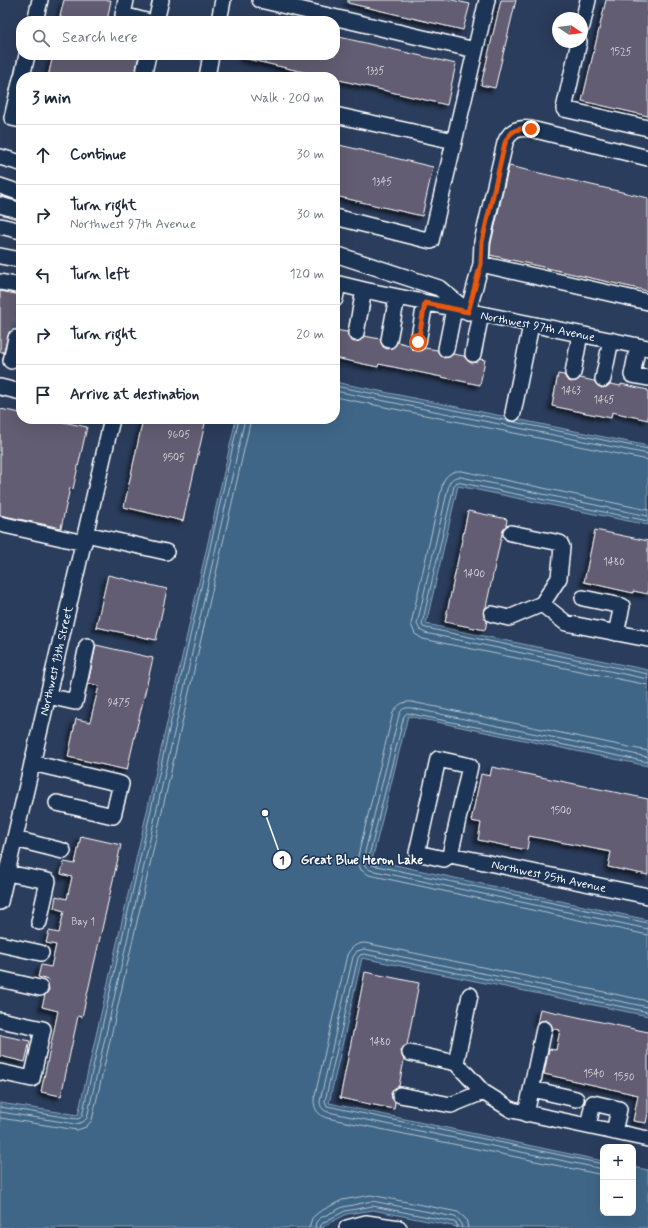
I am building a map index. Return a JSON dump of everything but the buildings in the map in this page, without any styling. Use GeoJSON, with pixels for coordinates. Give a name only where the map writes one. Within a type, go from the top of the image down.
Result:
{"type":"FeatureCollection","features":[{"type":"Feature","properties":{"kind":"street"},"geometry":{"type":"LineString","coordinates":[[36,16],[40,0]]}},
{"type":"Feature","properties":{"kind":"street"},"geometry":{"type":"LineString","coordinates":[[126,0],[123,15],[127,16]]}},
{"type":"Feature","properties":{"kind":"street"},"geometry":{"type":"LineString","coordinates":[[157,16],[161,0]]}},
{"type":"Feature","properties":{"kind":"street"},"geometry":{"type":"LineString","coordinates":[[220,16],[223,0]]}},
{"type":"Feature","properties":{"kind":"street"},"geometry":{"type":"LineString","coordinates":[[260,0],[329,16]]}},
{"type":"Feature","properties":{"kind":"street"},"geometry":{"type":"LineString","coordinates":[[340,218],[431,241],[487,0]]}},
{"type":"Feature","properties":{"kind":"street"},"geometry":{"type":"LineString","coordinates":[[585,12],[588,0]]}},
{"type":"Feature","properties":{"kind":"street"},"geometry":{"type":"LineString","coordinates":[[340,19],[475,50]]}},
{"type":"Feature","properties":{"kind":"street"},"geometry":{"type":"LineString","coordinates":[[577,48],[564,109],[648,128]]}},
{"type":"Feature","properties":{"kind":"street"},"geometry":{"type":"LineString","coordinates":[[23,72],[26,60]]}},
{"type":"Feature","properties":{"kind":"street"},"geometry":{"type":"LineString","coordinates":[[144,72],[147,60]]}},
{"type":"Feature","properties":{"kind":"street"},"geometry":{"type":"LineString","coordinates":[[208,72],[211,60]]}},
{"type":"Feature","properties":{"kind":"street"},"geometry":{"type":"LineString","coordinates":[[16,100],[12,118],[16,119]]}},
{"type":"Feature","properties":{"kind":"street"},"geometry":{"type":"LineString","coordinates":[[340,116],[454,141]]}},
{"type":"Feature","properties":{"kind":"street"},"geometry":{"type":"LineString","coordinates":[[446,349],[468,311],[481,264],[482,242],[507,137],[515,130],[520,128],[531,129],[648,158]]}},
{"type":"Feature","properties":{"kind":"street"},"geometry":{"type":"LineString","coordinates":[[2,158],[16,162]]}},
{"type":"Feature","properties":{"kind":"street"},"geometry":{"type":"LineString","coordinates":[[0,186],[16,191]]}},
{"type":"Feature","properties":{"kind":"street"},"geometry":{"type":"LineString","coordinates":[[0,205],[16,210]]}},
{"type":"Feature","properties":{"kind":"street"},"geometry":{"type":"LineString","coordinates":[[0,226],[16,230]]}},
{"type":"Feature","properties":{"kind":"street"},"geometry":{"type":"LineString","coordinates":[[0,256],[16,259]]}},
{"type":"Feature","properties":{"kind":"street"},"geometry":{"type":"LineString","coordinates":[[340,256],[439,288],[468,311],[473,354]]}},
{"type":"Feature","properties":{"kind":"street"},"geometry":{"type":"LineString","coordinates":[[481,264],[648,302]]}},
{"type":"Feature","properties":{"kind":"street"},"geometry":{"type":"LineString","coordinates":[[0,282],[16,285]]}},
{"type":"Feature","properties":{"kind":"street","name":"Northwest 97th Avenue"},"geometry":{"type":"LineString","coordinates":[[340,285],[643,347]]}},
{"type":"Feature","properties":{"kind":"street"},"geometry":{"type":"LineString","coordinates":[[356,334],[364,290]]}},
{"type":"Feature","properties":{"kind":"street"},"geometry":{"type":"LineString","coordinates":[[389,340],[397,297]]}},
{"type":"Feature","properties":{"kind":"street"},"geometry":{"type":"LineString","coordinates":[[418,342],[425,303]]}},
{"type":"Feature","properties":{"kind":"street"},"geometry":{"type":"LineString","coordinates":[[513,413],[531,325]]}},
{"type":"Feature","properties":{"kind":"street"},"geometry":{"type":"LineString","coordinates":[[573,373],[580,334]]}},
{"type":"Feature","properties":{"kind":"street"},"geometry":{"type":"LineString","coordinates":[[11,361],[16,338]]}},
{"type":"Feature","properties":{"kind":"street"},"geometry":{"type":"LineString","coordinates":[[603,379],[611,340]]}},
{"type":"Feature","properties":{"kind":"street"},"geometry":{"type":"LineString","coordinates":[[643,347],[632,375],[648,378]]}},
{"type":"Feature","properties":{"kind":"street"},"geometry":{"type":"LineString","coordinates":[[0,387],[16,391]]}},
{"type":"Feature","properties":{"kind":"street","name":"Northwest 13th Street"},"geometry":{"type":"LineString","coordinates":[[0,902],[111,424]]}},
{"type":"Feature","properties":{"kind":"street"},"geometry":{"type":"LineString","coordinates":[[0,524],[166,552]]}},
{"type":"Feature","properties":{"kind":"street"},"geometry":{"type":"LineString","coordinates":[[492,614],[509,618],[542,604],[559,578],[562,548],[560,543],[511,533]]}},
{"type":"Feature","properties":{"kind":"street"},"geometry":{"type":"LineString","coordinates":[[583,598],[622,606],[616,633]]}},
{"type":"Feature","properties":{"kind":"street"},"geometry":{"type":"LineString","coordinates":[[542,604],[566,623],[648,639]]}},
{"type":"Feature","properties":{"kind":"street"},"geometry":{"type":"LineString","coordinates":[[48,696],[75,702],[87,646]]}},
{"type":"Feature","properties":{"kind":"street","name":"Northwest 95th Avenue"},"geometry":{"type":"LineString","coordinates":[[450,855],[470,766],[438,758],[417,853],[444,859],[450,855],[648,896]]}},
{"type":"Feature","properties":{"kind":"street"},"geometry":{"type":"LineString","coordinates":[[32,763],[121,784],[113,816],[58,803]]}},
{"type":"Feature","properties":{"kind":"street"},"geometry":{"type":"LineString","coordinates":[[15,839],[63,851]]}},
{"type":"Feature","properties":{"kind":"street"},"geometry":{"type":"LineString","coordinates":[[7,872],[48,881],[39,922]]}},
{"type":"Feature","properties":{"kind":"street"},"geometry":{"type":"LineString","coordinates":[[0,944],[41,953]]}},
{"type":"Feature","properties":{"kind":"street"},"geometry":{"type":"LineString","coordinates":[[0,979],[40,988]]}},
{"type":"Feature","properties":{"kind":"street"},"geometry":{"type":"LineString","coordinates":[[456,1063],[470,995]]}},
{"type":"Feature","properties":{"kind":"street"},"geometry":{"type":"LineString","coordinates":[[0,1020],[43,1029],[32,1079],[0,1072]]}},
{"type":"Feature","properties":{"kind":"street"},"geometry":{"type":"LineString","coordinates":[[526,1114],[544,1029]]}},
{"type":"Feature","properties":{"kind":"street"},"geometry":{"type":"LineString","coordinates":[[410,1053],[456,1063],[483,1092],[512,1110],[648,1139]]}},
{"type":"Feature","properties":{"kind":"street"},"geometry":{"type":"LineString","coordinates":[[532,1090],[576,1099]]}},
{"type":"Feature","properties":{"kind":"street"},"geometry":{"type":"LineString","coordinates":[[400,1095],[451,1105],[483,1092]]}},
{"type":"Feature","properties":{"kind":"street"},"geometry":{"type":"LineString","coordinates":[[588,1126],[593,1103],[620,1108],[614,1132]]}},
{"type":"Feature","properties":{"kind":"street"},"geometry":{"type":"LineString","coordinates":[[347,1228],[366,1223],[398,1228]]}},
{"type":"Feature","properties":{"kind":"water"},"geometry":{"type":"Polygon","coordinates":[[[340,383],[648,446],[648,525],[458,486],[426,624],[648,670],[648,766],[408,716],[372,860],[648,920],[648,1016],[362,958],[329,1103],[600,1160],[600,1216],[636,1216],[636,1168],[648,1170],[648,1228],[462,1228],[373,1210],[347,1214],[323,1228],[0,1228],[0,1103],[78,1115],[235,424],[340,424],[340,383]]]}},
{"type":"Feature","properties":{"kind":"place","name":"Great Blue Heron Lake"},"geometry":{"type":"Point","coordinates":[265,813]}},
{"type":"Feature","properties":{"kind":"route"},"geometry":{"type":"LineString","coordinates":[[418,342],[425,303],[468,312],[481,264],[482,242],[507,137],[515,130],[520,128],[531,129]]}}]}
